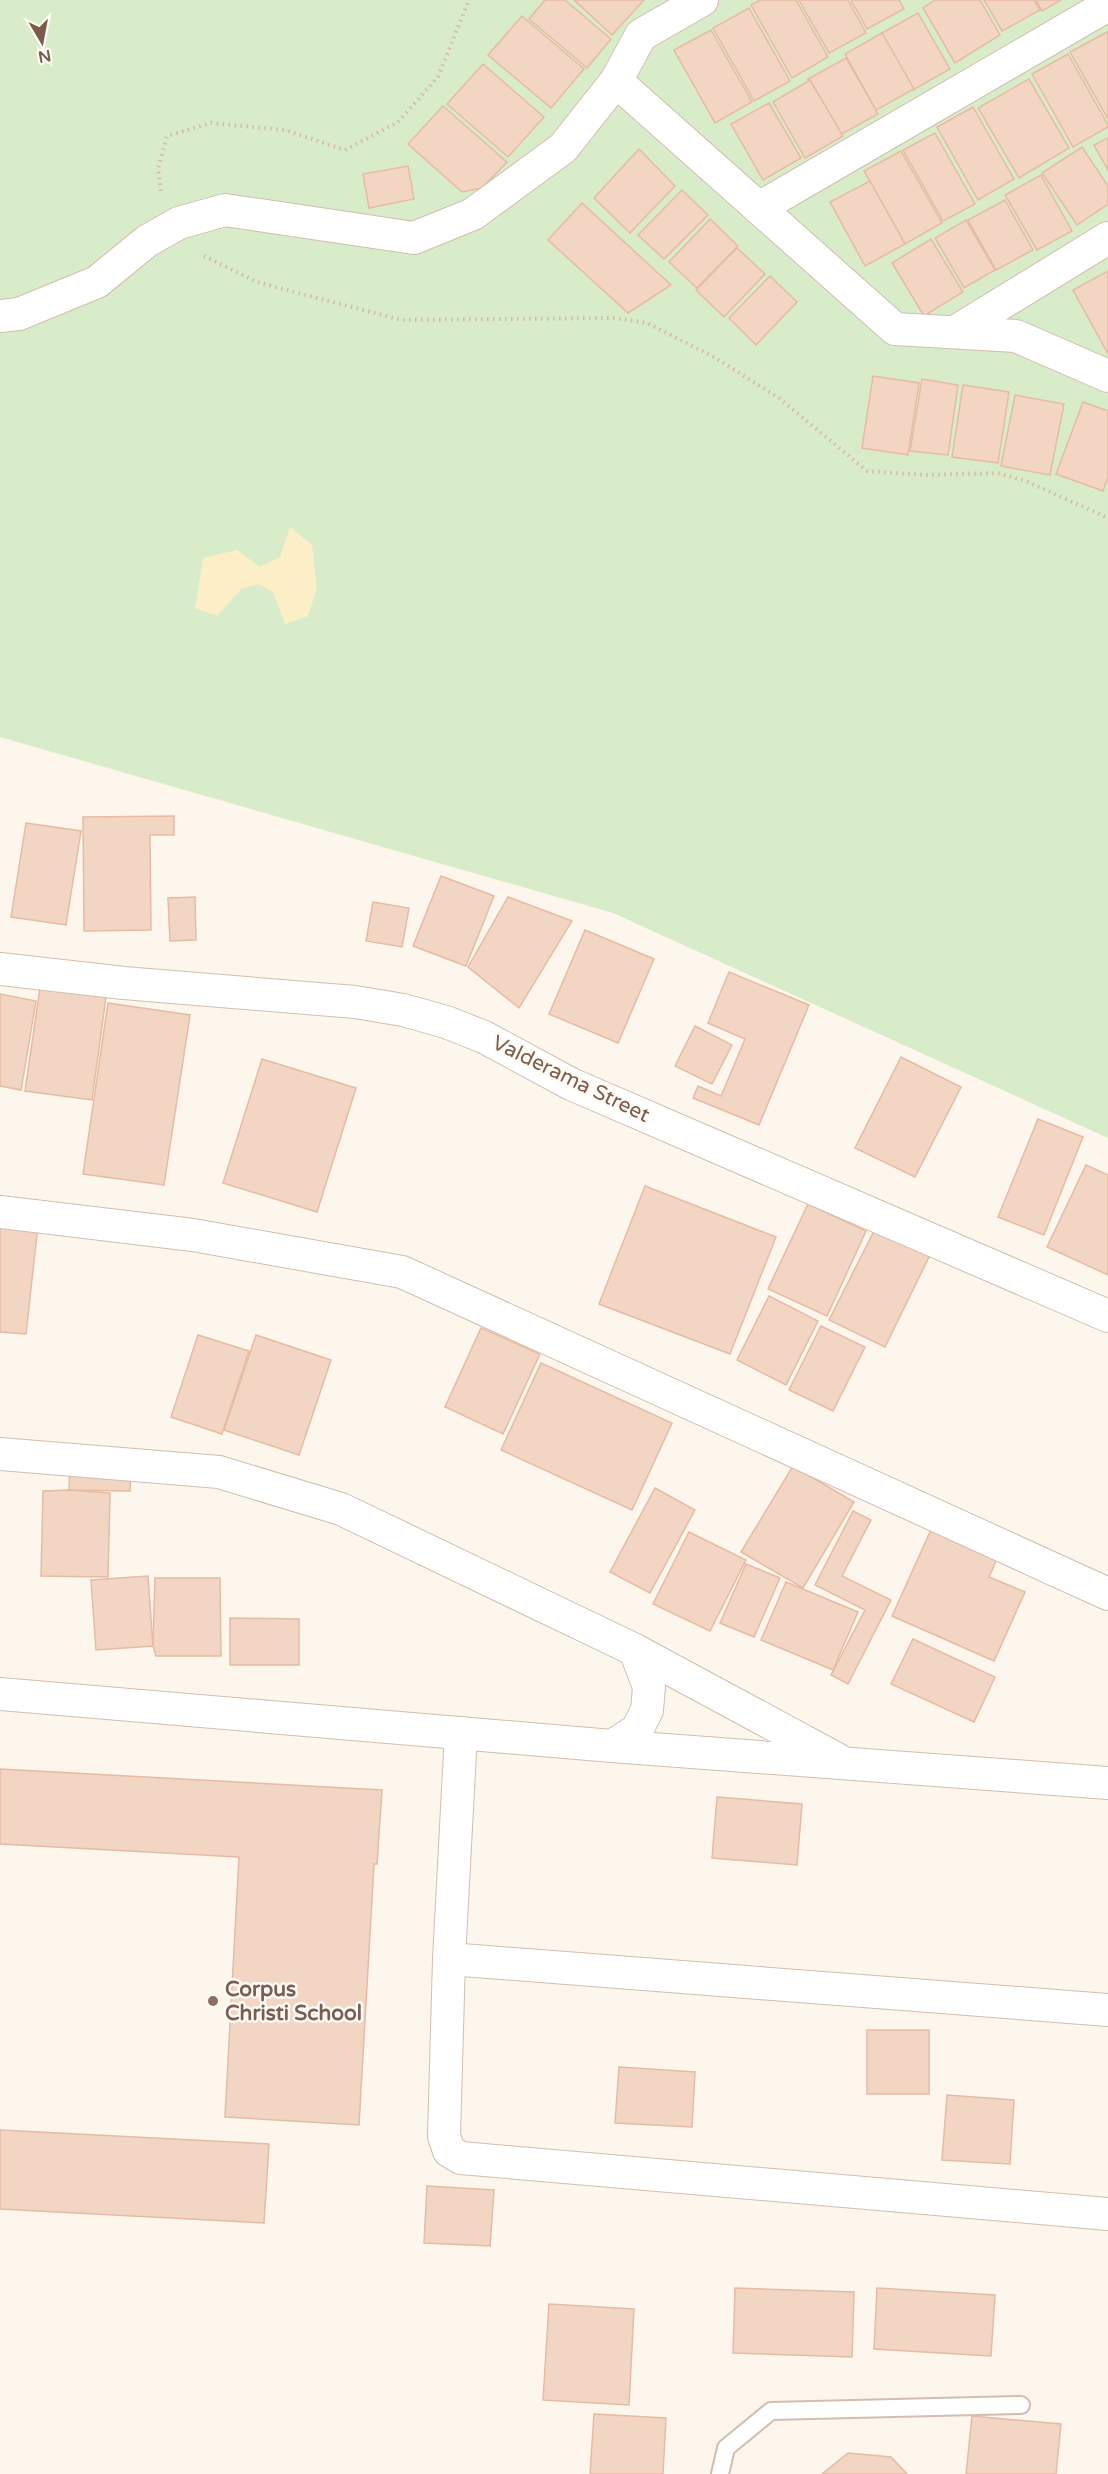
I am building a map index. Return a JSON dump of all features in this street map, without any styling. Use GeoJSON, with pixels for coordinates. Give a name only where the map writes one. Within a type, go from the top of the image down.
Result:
{"type":"FeatureCollection","features":[{"type":"Feature","properties":{"kind":"street"},"geometry":{"type":"LineString","coordinates":[[0,316],[19,314],[97,282],[147,241],[180,223],[225,210],[414,238],[473,214],[563,148],[616,81],[640,35],[702,0]]}},
{"type":"Feature","properties":{"kind":"street"},"geometry":{"type":"LineString","coordinates":[[759,208],[1108,5]]}},
{"type":"Feature","properties":{"kind":"street"},"geometry":{"type":"LineString","coordinates":[[616,81],[895,329],[1016,336],[1108,376]]}},
{"type":"Feature","properties":{"kind":"street"},"geometry":{"type":"LineString","coordinates":[[955,332],[1108,238]]}},
{"type":"Feature","properties":{"kind":"street","name":"Valderama Street"},"geometry":{"type":"LineString","coordinates":[[0,969],[124,983],[355,1002],[403,1010],[446,1022],[484,1037],[571,1084],[1108,1316]]}},
{"type":"Feature","properties":{"kind":"street"},"geometry":{"type":"LineString","coordinates":[[0,1212],[194,1234],[402,1272],[1108,1594]]}},
{"type":"Feature","properties":{"kind":"street"},"geometry":{"type":"LineString","coordinates":[[0,1454],[219,1472],[341,1509],[635,1650],[848,1765]]}},
{"type":"Feature","properties":{"kind":"street"},"geometry":{"type":"LineString","coordinates":[[612,1746],[637,1730],[647,1710],[649,1687],[635,1650]]}},
{"type":"Feature","properties":{"kind":"street"},"geometry":{"type":"LineString","coordinates":[[0,1694],[848,1765],[1108,1783]]}},
{"type":"Feature","properties":{"kind":"street"},"geometry":{"type":"LineString","coordinates":[[461,1733],[449,1959],[444,2136],[449,2151],[460,2158],[1108,2214]]}},
{"type":"Feature","properties":{"kind":"street"},"geometry":{"type":"LineString","coordinates":[[449,1959],[1108,2010]]}},
{"type":"Feature","properties":{"kind":"lane"},"geometry":{"type":"LineString","coordinates":[[720,2474],[726,2448],[771,2411],[1021,2404]]}},
{"type":"Feature","properties":{"kind":"path"},"geometry":{"type":"LineString","coordinates":[[469,0],[438,76],[398,122],[345,150],[285,130],[211,123],[167,136],[158,169],[163,202],[180,223],[199,254],[257,282],[401,320],[614,318],[647,323],[714,357],[778,399],[867,471],[926,475],[998,473],[1028,482],[1108,518]]}},
{"type":"Feature","properties":{"kind":"green space"},"geometry":{"type":"Polygon","coordinates":[[[0,0],[1108,0],[1108,1138],[613,913],[0,737],[0,0]]]}},
{"type":"Feature","properties":{"kind":"sand"},"geometry":{"type":"Polygon","coordinates":[[[290,527],[312,545],[317,588],[308,616],[285,624],[273,592],[258,584],[241,589],[217,616],[195,608],[203,558],[237,550],[260,567],[280,557],[290,527]]]}},
{"type":"Feature","properties":{"kind":"building"},"geometry":{"type":"Polygon","coordinates":[[[545,0],[565,0],[611,39],[587,68],[529,19],[545,0]]]}},
{"type":"Feature","properties":{"kind":"building"},"geometry":{"type":"Polygon","coordinates":[[[574,0],[644,0],[612,35],[574,0]]]}},
{"type":"Feature","properties":{"kind":"building"},"geometry":{"type":"Polygon","coordinates":[[[760,0],[796,0],[828,57],[792,78],[751,5],[760,0]]]}},
{"type":"Feature","properties":{"kind":"building"},"geometry":{"type":"Polygon","coordinates":[[[799,0],[848,0],[866,33],[829,53],[799,0]]]}},
{"type":"Feature","properties":{"kind":"building"},"geometry":{"type":"Polygon","coordinates":[[[851,0],[899,0],[904,9],[867,29],[851,0]]]}},
{"type":"Feature","properties":{"kind":"building"},"geometry":{"type":"Polygon","coordinates":[[[935,0],[980,0],[1000,35],[955,63],[923,8],[935,0]]]}},
{"type":"Feature","properties":{"kind":"building"},"geometry":{"type":"Polygon","coordinates":[[[984,0],[1034,0],[1040,10],[1002,31],[984,0]]]}},
{"type":"Feature","properties":{"kind":"building"},"geometry":{"type":"Polygon","coordinates":[[[1036,0],[1061,0],[1042,11],[1036,0]]]}},
{"type":"Feature","properties":{"kind":"building"},"geometry":{"type":"Polygon","coordinates":[[[749,8],[790,81],[754,101],[713,28],[749,8]]]}},
{"type":"Feature","properties":{"kind":"building"},"geometry":{"type":"Polygon","coordinates":[[[918,13],[950,69],[913,90],[880,34],[918,13]]]}},
{"type":"Feature","properties":{"kind":"building"},"geometry":{"type":"Polygon","coordinates":[[[522,16],[584,69],[551,108],[488,55],[522,16]]]}},
{"type":"Feature","properties":{"kind":"building"},"geometry":{"type":"Polygon","coordinates":[[[711,30],[752,102],[715,123],[674,50],[711,30]]]}},
{"type":"Feature","properties":{"kind":"building"},"geometry":{"type":"Polygon","coordinates":[[[882,33],[914,89],[876,110],[845,54],[882,33]]]}},
{"type":"Feature","properties":{"kind":"building"},"geometry":{"type":"Polygon","coordinates":[[[1108,33],[1108,119],[1070,52],[1108,33]]]}},
{"type":"Feature","properties":{"kind":"building"},"geometry":{"type":"Polygon","coordinates":[[[1068,54],[1108,125],[1073,147],[1032,74],[1068,54]]]}},
{"type":"Feature","properties":{"kind":"building"},"geometry":{"type":"Polygon","coordinates":[[[846,58],[878,114],[840,135],[808,79],[846,58]]]}},
{"type":"Feature","properties":{"kind":"building"},"geometry":{"type":"Polygon","coordinates":[[[483,64],[544,117],[508,157],[447,104],[483,64]]]}},
{"type":"Feature","properties":{"kind":"building"},"geometry":{"type":"Polygon","coordinates":[[[1029,79],[1069,148],[1019,178],[978,108],[1029,79]]]}},
{"type":"Feature","properties":{"kind":"building"},"geometry":{"type":"Polygon","coordinates":[[[810,80],[843,136],[805,158],[773,102],[810,80]]]}},
{"type":"Feature","properties":{"kind":"building"},"geometry":{"type":"Polygon","coordinates":[[[769,103],[801,158],[763,180],[731,124],[769,103]]]}},
{"type":"Feature","properties":{"kind":"building"},"geometry":{"type":"Polygon","coordinates":[[[443,106],[507,162],[482,188],[462,192],[408,144],[443,106]]]}},
{"type":"Feature","properties":{"kind":"building"},"geometry":{"type":"Polygon","coordinates":[[[973,107],[1014,179],[978,200],[937,127],[973,107]]]}},
{"type":"Feature","properties":{"kind":"building"},"geometry":{"type":"Polygon","coordinates":[[[935,133],[975,204],[943,221],[903,150],[935,133]]]}},
{"type":"Feature","properties":{"kind":"building"},"geometry":{"type":"Polygon","coordinates":[[[1108,138],[1108,170],[1094,145],[1108,138]]]}},
{"type":"Feature","properties":{"kind":"building"},"geometry":{"type":"Polygon","coordinates":[[[1082,147],[1108,186],[1108,204],[1077,225],[1042,173],[1082,147]]]}},
{"type":"Feature","properties":{"kind":"building"},"geometry":{"type":"Polygon","coordinates":[[[639,149],[675,186],[630,233],[594,198],[639,149]]]}},
{"type":"Feature","properties":{"kind":"building"},"geometry":{"type":"Polygon","coordinates":[[[901,151],[942,223],[905,244],[864,171],[901,151]]]}},
{"type":"Feature","properties":{"kind":"building"},"geometry":{"type":"Polygon","coordinates":[[[408,166],[414,199],[369,208],[363,174],[408,166]]]}},
{"type":"Feature","properties":{"kind":"building"},"geometry":{"type":"Polygon","coordinates":[[[1041,175],[1072,231],[1037,250],[1005,195],[1041,175]]]}},
{"type":"Feature","properties":{"kind":"building"},"geometry":{"type":"Polygon","coordinates":[[[870,181],[905,244],[865,266],[830,202],[870,181]]]}},
{"type":"Feature","properties":{"kind":"building"},"geometry":{"type":"Polygon","coordinates":[[[682,190],[708,215],[664,259],[638,235],[682,190]]]}},
{"type":"Feature","properties":{"kind":"building"},"geometry":{"type":"Polygon","coordinates":[[[1005,200],[1033,250],[996,270],[968,220],[1005,200]]]}},
{"type":"Feature","properties":{"kind":"building"},"geometry":{"type":"Polygon","coordinates":[[[582,203],[671,285],[628,313],[548,240],[582,203]]]}},
{"type":"Feature","properties":{"kind":"building"},"geometry":{"type":"Polygon","coordinates":[[[710,219],[738,246],[697,288],[669,262],[710,219]]]}},
{"type":"Feature","properties":{"kind":"building"},"geometry":{"type":"Polygon","coordinates":[[[966,220],[995,270],[964,288],[935,238],[966,220]]]}},
{"type":"Feature","properties":{"kind":"building"},"geometry":{"type":"Polygon","coordinates":[[[931,239],[963,292],[924,316],[892,263],[931,239]]]}},
{"type":"Feature","properties":{"kind":"building"},"geometry":{"type":"Polygon","coordinates":[[[737,248],[765,274],[724,317],[696,290],[737,248]]]}},
{"type":"Feature","properties":{"kind":"building"},"geometry":{"type":"Polygon","coordinates":[[[1108,271],[1108,354],[1073,290],[1108,271]]]}},
{"type":"Feature","properties":{"kind":"building"},"geometry":{"type":"Polygon","coordinates":[[[770,276],[797,302],[756,345],[729,318],[770,276]]]}},
{"type":"Feature","properties":{"kind":"building"},"geometry":{"type":"Polygon","coordinates":[[[873,376],[919,383],[908,455],[862,448],[873,376]]]}},
{"type":"Feature","properties":{"kind":"building"},"geometry":{"type":"Polygon","coordinates":[[[922,379],[958,385],[948,455],[910,451],[922,379]]]}},
{"type":"Feature","properties":{"kind":"building"},"geometry":{"type":"Polygon","coordinates":[[[963,385],[1009,392],[998,463],[952,457],[963,385]]]}},
{"type":"Feature","properties":{"kind":"building"},"geometry":{"type":"Polygon","coordinates":[[[1015,395],[1064,404],[1050,475],[1001,466],[1015,395]]]}},
{"type":"Feature","properties":{"kind":"building"},"geometry":{"type":"Polygon","coordinates":[[[1083,402],[1108,411],[1108,477],[1103,491],[1056,474],[1083,402]]]}},
{"type":"Feature","properties":{"kind":"building"},"geometry":{"type":"Polygon","coordinates":[[[174,816],[174,835],[150,835],[151,930],[84,931],[83,817],[174,816]]]}},
{"type":"Feature","properties":{"kind":"building"},"geometry":{"type":"Polygon","coordinates":[[[26,823],[81,831],[66,925],[11,917],[26,823]]]}},
{"type":"Feature","properties":{"kind":"building"},"geometry":{"type":"Polygon","coordinates":[[[441,876],[494,896],[466,966],[413,946],[441,876]]]}},
{"type":"Feature","properties":{"kind":"building"},"geometry":{"type":"Polygon","coordinates":[[[195,897],[196,940],[170,941],[168,898],[195,897]]]}},
{"type":"Feature","properties":{"kind":"building"},"geometry":{"type":"Polygon","coordinates":[[[508,897],[572,921],[519,1008],[468,967],[508,897]]]}},
{"type":"Feature","properties":{"kind":"building"},"geometry":{"type":"Polygon","coordinates":[[[373,902],[409,908],[402,947],[366,941],[373,902]]]}},
{"type":"Feature","properties":{"kind":"building"},"geometry":{"type":"Polygon","coordinates":[[[585,930],[654,959],[618,1043],[549,1014],[585,930]]]}},
{"type":"Feature","properties":{"kind":"building"},"geometry":{"type":"Polygon","coordinates":[[[729,972],[809,1005],[759,1125],[693,1098],[698,1086],[721,1096],[745,1039],[708,1023],[729,972]]]}},
{"type":"Feature","properties":{"kind":"building"},"geometry":{"type":"Polygon","coordinates":[[[40,988],[106,997],[92,1100],[25,1091],[40,988]]]}},
{"type":"Feature","properties":{"kind":"building"},"geometry":{"type":"Polygon","coordinates":[[[0,994],[36,1001],[21,1090],[0,1086],[0,994]]]}},
{"type":"Feature","properties":{"kind":"building"},"geometry":{"type":"Polygon","coordinates":[[[108,1003],[190,1015],[164,1185],[83,1174],[108,1003]]]}},
{"type":"Feature","properties":{"kind":"building"},"geometry":{"type":"Polygon","coordinates":[[[695,1026],[732,1045],[712,1084],[675,1066],[695,1026]]]}},
{"type":"Feature","properties":{"kind":"building"},"geometry":{"type":"Polygon","coordinates":[[[901,1057],[961,1087],[915,1177],[855,1148],[901,1057]]]}},
{"type":"Feature","properties":{"kind":"building"},"geometry":{"type":"Polygon","coordinates":[[[262,1059],[356,1088],[317,1212],[223,1183],[262,1059]]]}},
{"type":"Feature","properties":{"kind":"building"},"geometry":{"type":"Polygon","coordinates":[[[1038,1119],[1083,1137],[1044,1235],[998,1217],[1038,1119]]]}},
{"type":"Feature","properties":{"kind":"building"},"geometry":{"type":"Polygon","coordinates":[[[1086,1165],[1108,1175],[1108,1275],[1047,1247],[1086,1165]]]}},
{"type":"Feature","properties":{"kind":"building"},"geometry":{"type":"Polygon","coordinates":[[[645,1186],[776,1237],[730,1354],[599,1304],[645,1186]]]}},
{"type":"Feature","properties":{"kind":"building"},"geometry":{"type":"Polygon","coordinates":[[[808,1204],[866,1231],[827,1316],[768,1289],[808,1204]]]}},
{"type":"Feature","properties":{"kind":"building"},"geometry":{"type":"Polygon","coordinates":[[[0,1221],[38,1225],[26,1334],[0,1332],[0,1221]]]}},
{"type":"Feature","properties":{"kind":"building"},"geometry":{"type":"Polygon","coordinates":[[[875,1229],[930,1255],[885,1347],[829,1320],[875,1229]]]}},
{"type":"Feature","properties":{"kind":"building"},"geometry":{"type":"Polygon","coordinates":[[[769,1296],[818,1321],[786,1385],[737,1360],[769,1296]]]}},
{"type":"Feature","properties":{"kind":"building"},"geometry":{"type":"Polygon","coordinates":[[[821,1326],[865,1347],[833,1411],[789,1390],[821,1326]]]}},
{"type":"Feature","properties":{"kind":"building"},"geometry":{"type":"Polygon","coordinates":[[[481,1328],[540,1354],[503,1434],[445,1407],[481,1328]]]}},
{"type":"Feature","properties":{"kind":"building"},"geometry":{"type":"Polygon","coordinates":[[[198,1335],[249,1351],[222,1434],[171,1417],[198,1335]]]}},
{"type":"Feature","properties":{"kind":"building"},"geometry":{"type":"Polygon","coordinates":[[[256,1335],[331,1360],[299,1455],[224,1430],[256,1335]]]}},
{"type":"Feature","properties":{"kind":"building"},"geometry":{"type":"Polygon","coordinates":[[[541,1363],[672,1423],[632,1510],[501,1450],[541,1363]]]}},
{"type":"Feature","properties":{"kind":"building"},"geometry":{"type":"Polygon","coordinates":[[[70,1465],[131,1467],[130,1491],[69,1490],[70,1465]]]}},
{"type":"Feature","properties":{"kind":"building"},"geometry":{"type":"Polygon","coordinates":[[[793,1466],[854,1502],[803,1588],[741,1552],[793,1466]]]}},
{"type":"Feature","properties":{"kind":"building"},"geometry":{"type":"Polygon","coordinates":[[[655,1488],[695,1510],[650,1593],[610,1572],[655,1488]]]}},
{"type":"Feature","properties":{"kind":"building"},"geometry":{"type":"Polygon","coordinates":[[[43,1491],[110,1493],[108,1577],[41,1576],[43,1491]]]}},
{"type":"Feature","properties":{"kind":"building"},"geometry":{"type":"Polygon","coordinates":[[[853,1511],[871,1520],[842,1576],[891,1600],[848,1684],[831,1675],[865,1610],[815,1585],[853,1511]]]}},
{"type":"Feature","properties":{"kind":"building"},"geometry":{"type":"Polygon","coordinates":[[[934,1523],[1000,1552],[989,1577],[1025,1592],[994,1661],[892,1616],[934,1523]]]}},
{"type":"Feature","properties":{"kind":"building"},"geometry":{"type":"Polygon","coordinates":[[[689,1532],[746,1560],[710,1631],[653,1604],[689,1532]]]}},
{"type":"Feature","properties":{"kind":"building"},"geometry":{"type":"Polygon","coordinates":[[[746,1564],[780,1578],[754,1637],[720,1623],[746,1564]]]}},
{"type":"Feature","properties":{"kind":"building"},"geometry":{"type":"Polygon","coordinates":[[[148,1576],[153,1646],[96,1650],[91,1580],[148,1576]]]}},
{"type":"Feature","properties":{"kind":"building"},"geometry":{"type":"Polygon","coordinates":[[[155,1578],[220,1578],[221,1656],[156,1656],[153,1646],[155,1578]]]}},
{"type":"Feature","properties":{"kind":"building"},"geometry":{"type":"Polygon","coordinates":[[[786,1582],[858,1612],[833,1670],[761,1640],[786,1582]]]}},
{"type":"Feature","properties":{"kind":"building"},"geometry":{"type":"Polygon","coordinates":[[[230,1618],[299,1619],[299,1665],[230,1665],[230,1618]]]}},
{"type":"Feature","properties":{"kind":"building"},"geometry":{"type":"Polygon","coordinates":[[[913,1639],[995,1677],[974,1722],[891,1684],[913,1639]]]}},
{"type":"Feature","properties":{"kind":"building"},"geometry":{"type":"Polygon","coordinates":[[[0,1769],[382,1790],[377,1864],[374,1864],[359,2125],[225,2117],[239,1857],[0,1844],[0,1769]]]}},
{"type":"Feature","properties":{"kind":"building"},"geometry":{"type":"Polygon","coordinates":[[[717,1797],[802,1804],[797,1865],[712,1858],[717,1797]]]}},
{"type":"Feature","properties":{"kind":"building"},"geometry":{"type":"Polygon","coordinates":[[[867,2030],[929,2030],[929,2094],[867,2094],[867,2030]]]}},
{"type":"Feature","properties":{"kind":"building"},"geometry":{"type":"Polygon","coordinates":[[[619,2067],[695,2072],[692,2127],[615,2123],[619,2067]]]}},
{"type":"Feature","properties":{"kind":"building"},"geometry":{"type":"Polygon","coordinates":[[[947,2095],[1014,2100],[1010,2164],[942,2160],[947,2095]]]}},
{"type":"Feature","properties":{"kind":"building"},"geometry":{"type":"Polygon","coordinates":[[[0,2130],[269,2144],[264,2223],[0,2209],[0,2130]]]}},
{"type":"Feature","properties":{"kind":"building"},"geometry":{"type":"Polygon","coordinates":[[[427,2186],[494,2190],[490,2246],[424,2243],[427,2186]]]}},
{"type":"Feature","properties":{"kind":"building"},"geometry":{"type":"Polygon","coordinates":[[[735,2288],[854,2292],[852,2357],[733,2353],[735,2288]]]}},
{"type":"Feature","properties":{"kind":"building"},"geometry":{"type":"Polygon","coordinates":[[[877,2288],[995,2295],[991,2356],[874,2349],[877,2288]]]}},
{"type":"Feature","properties":{"kind":"building"},"geometry":{"type":"Polygon","coordinates":[[[549,2304],[634,2309],[629,2405],[543,2400],[549,2304]]]}},
{"type":"Feature","properties":{"kind":"building"},"geometry":{"type":"Polygon","coordinates":[[[594,2414],[666,2418],[663,2474],[590,2474],[594,2414]]]}},
{"type":"Feature","properties":{"kind":"building"},"geometry":{"type":"Polygon","coordinates":[[[972,2416],[1061,2424],[1056,2474],[966,2474],[972,2416]]]}},
{"type":"Feature","properties":{"kind":"building"},"geometry":{"type":"Polygon","coordinates":[[[848,2453],[891,2457],[907,2474],[822,2474],[848,2453]]]}},
{"type":"Feature","properties":{"kind":"place","name":"Corpus Christi School"},"geometry":{"type":"Point","coordinates":[213,2001]}}]}
